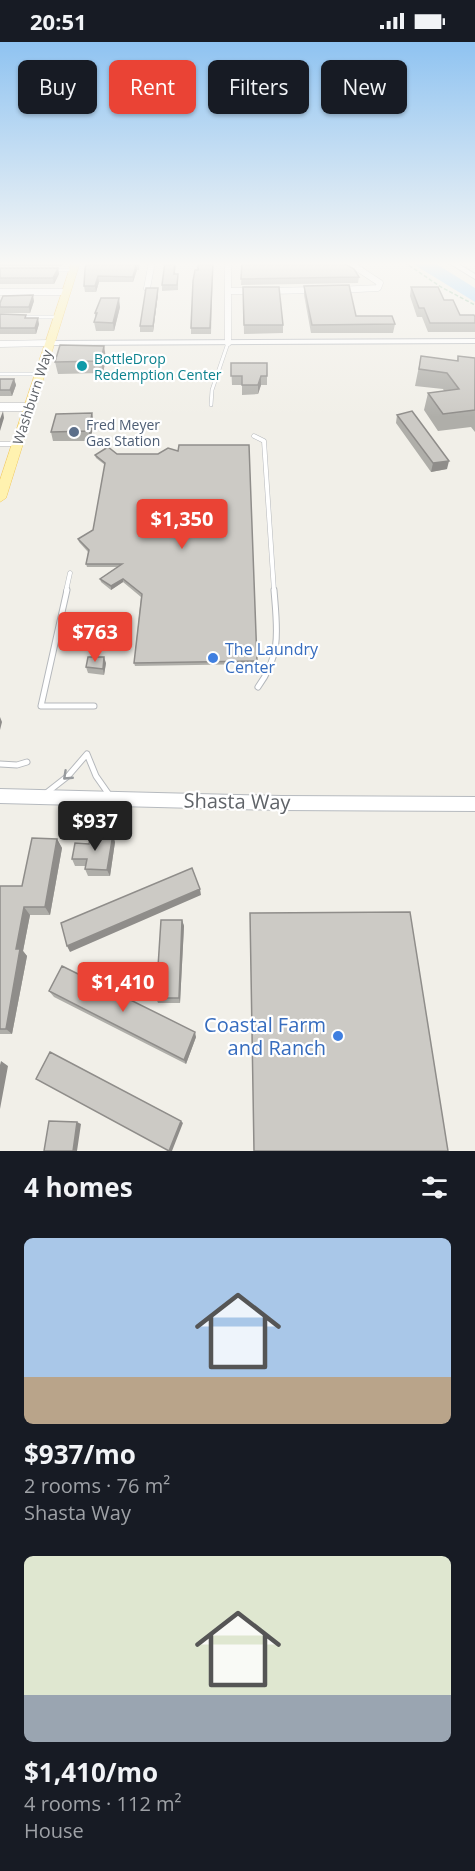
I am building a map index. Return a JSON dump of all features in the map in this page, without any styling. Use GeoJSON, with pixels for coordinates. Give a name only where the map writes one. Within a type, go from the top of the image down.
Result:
{"type":"FeatureCollection","features":[{"type":"Feature","properties":{"kind":"main road","name":"Washburn Way"},"geometry":{"type":"LineString","coordinates":[[1,490],[58,316]]}},
{"type":"Feature","properties":{"kind":"street"},"geometry":{"type":"LineString","coordinates":[[228,343],[229,314]]}},
{"type":"Feature","properties":{"kind":"street"},"geometry":{"type":"LineString","coordinates":[[0,344],[475,341]]}},
{"type":"Feature","properties":{"kind":"street"},"geometry":{"type":"LineString","coordinates":[[0,407],[28,407]]}},
{"type":"Feature","properties":{"kind":"street","name":"Shasta Way"},"geometry":{"type":"LineString","coordinates":[[0,796],[44,795],[281,803],[475,804]]}},
{"type":"Feature","properties":{"kind":"lane"},"geometry":{"type":"LineString","coordinates":[[12,317],[58,316]]}},
{"type":"Feature","properties":{"kind":"lane"},"geometry":{"type":"LineString","coordinates":[[211,405],[212,390],[228,349],[228,343]]}},
{"type":"Feature","properties":{"kind":"lane"},"geometry":{"type":"LineString","coordinates":[[0,374],[39,374]]}},
{"type":"Feature","properties":{"kind":"lane"},"geometry":{"type":"LineString","coordinates":[[254,436],[261,437],[264,441],[277,635],[271,669],[258,687]]}},
{"type":"Feature","properties":{"kind":"lane"},"geometry":{"type":"LineString","coordinates":[[0,444],[17,444]]}},
{"type":"Feature","properties":{"kind":"lane"},"geometry":{"type":"LineString","coordinates":[[70,573],[41,706],[94,706]]}},
{"type":"Feature","properties":{"kind":"lane"},"geometry":{"type":"LineString","coordinates":[[44,795],[68,776],[87,754],[96,776],[111,798]]}},
{"type":"Feature","properties":{"kind":"lane"},"geometry":{"type":"LineString","coordinates":[[0,765],[17,765],[27,762]]}},
{"type":"Feature","properties":{"kind":"building"},"geometry":{"type":"Polygon","coordinates":[[[0,314],[38,318],[35,328],[0,328],[0,314]]]}},
{"type":"Feature","properties":{"kind":"building"},"geometry":{"type":"Polygon","coordinates":[[[97,314],[115,314],[113,323],[94,322],[97,314]]]}},
{"type":"Feature","properties":{"kind":"building"},"geometry":{"type":"Polygon","coordinates":[[[142,314],[155,314],[153,326],[140,326],[142,314]]]}},
{"type":"Feature","properties":{"kind":"building"},"geometry":{"type":"Polygon","coordinates":[[[192,314],[211,314],[210,328],[191,328],[192,314]]]}},
{"type":"Feature","properties":{"kind":"building"},"geometry":{"type":"Polygon","coordinates":[[[244,314],[282,314],[283,325],[244,325],[244,314]]]}},
{"type":"Feature","properties":{"kind":"building"},"geometry":{"type":"Polygon","coordinates":[[[310,314],[392,316],[395,324],[312,325],[310,314]]]}},
{"type":"Feature","properties":{"kind":"building"},"geometry":{"type":"Polygon","coordinates":[[[426,314],[459,314],[475,317],[475,323],[430,323],[426,314]]]}},
{"type":"Feature","properties":{"kind":"building"},"geometry":{"type":"Polygon","coordinates":[[[60,345],[104,346],[101,361],[55,362],[60,345]]]}},
{"type":"Feature","properties":{"kind":"building"},"geometry":{"type":"Polygon","coordinates":[[[421,356],[458,361],[458,356],[475,358],[475,410],[443,414],[428,393],[459,389],[447,373],[419,369],[421,356]]]}},
{"type":"Feature","properties":{"kind":"building"},"geometry":{"type":"Polygon","coordinates":[[[231,363],[267,363],[267,376],[261,376],[258,385],[242,385],[242,376],[231,376],[231,363]]]}},
{"type":"Feature","properties":{"kind":"building"},"geometry":{"type":"Polygon","coordinates":[[[0,379],[14,379],[10,390],[0,390],[0,379]]]}},
{"type":"Feature","properties":{"kind":"building"},"geometry":{"type":"Polygon","coordinates":[[[412,411],[449,461],[433,463],[397,415],[412,411]]]}},
{"type":"Feature","properties":{"kind":"building"},"geometry":{"type":"Polygon","coordinates":[[[92,413],[89,431],[51,432],[56,414],[92,413]]]}},
{"type":"Feature","properties":{"kind":"building"},"geometry":{"type":"Polygon","coordinates":[[[179,445],[249,445],[257,661],[134,663],[142,594],[123,579],[111,586],[100,579],[122,564],[86,564],[89,550],[78,539],[93,530],[105,463],[95,455],[108,447],[117,454],[158,454],[168,448],[178,451],[179,445]]]}},
{"type":"Feature","properties":{"kind":"building"},"geometry":{"type":"Polygon","coordinates":[[[88,657],[104,657],[103,669],[86,667],[88,657]]]}},
{"type":"Feature","properties":{"kind":"building"},"geometry":{"type":"Polygon","coordinates":[[[91,834],[113,834],[107,870],[85,869],[87,859],[72,859],[75,843],[89,844],[91,834]]]}},
{"type":"Feature","properties":{"kind":"building"},"geometry":{"type":"Polygon","coordinates":[[[32,838],[57,839],[45,907],[24,907],[16,949],[20,949],[6,1029],[0,1029],[0,886],[22,886],[32,838]]]}},
{"type":"Feature","properties":{"kind":"building"},"geometry":{"type":"Polygon","coordinates":[[[192,868],[200,889],[67,946],[61,923],[192,868]]]}},
{"type":"Feature","properties":{"kind":"building","name":"Coastal Farm and Ranch"},"geometry":{"type":"Polygon","coordinates":[[[410,912],[448,1151],[254,1151],[250,913],[410,912]]]}},
{"type":"Feature","properties":{"kind":"building"},"geometry":{"type":"Polygon","coordinates":[[[161,920],[182,920],[179,998],[156,998],[161,920]]]}},
{"type":"Feature","properties":{"kind":"building"},"geometry":{"type":"Polygon","coordinates":[[[62,966],[195,1032],[184,1060],[49,991],[62,966]]]}},
{"type":"Feature","properties":{"kind":"building"},"geometry":{"type":"Polygon","coordinates":[[[50,1052],[181,1121],[169,1151],[36,1079],[50,1052]]]}},
{"type":"Feature","properties":{"kind":"building"},"geometry":{"type":"Polygon","coordinates":[[[49,1121],[77,1122],[73,1151],[44,1151],[49,1121]]]}},
{"type":"Feature","properties":{"kind":"place","name":"BottleDrop Redemption Center"},"geometry":{"type":"Point","coordinates":[82,366]}},
{"type":"Feature","properties":{"kind":"place","name":"Fred Meyer Gas Station"},"geometry":{"type":"Point","coordinates":[74,432]}},
{"type":"Feature","properties":{"kind":"place","name":"The Laundry Center"},"geometry":{"type":"Point","coordinates":[213,658]}},
{"type":"Feature","properties":{"kind":"place","name":"Coastal Farm and Ranch"},"geometry":{"type":"Point","coordinates":[338,1036]}}]}
